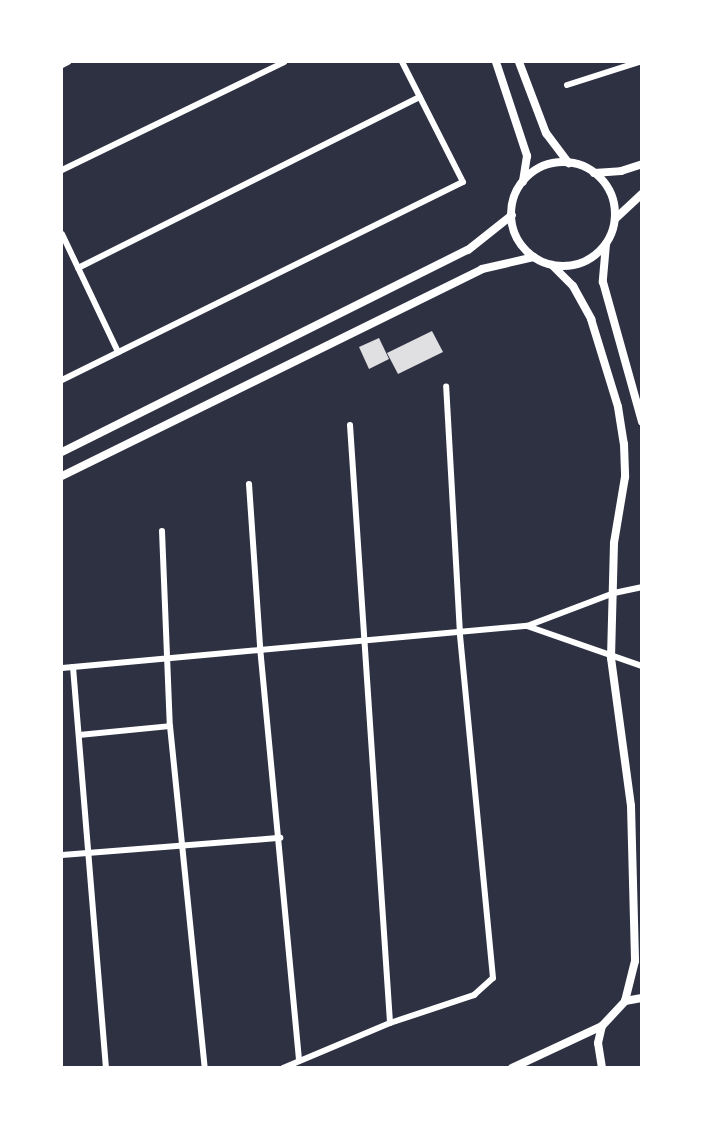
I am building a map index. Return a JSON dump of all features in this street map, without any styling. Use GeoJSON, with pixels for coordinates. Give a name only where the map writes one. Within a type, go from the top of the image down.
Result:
{"type":"FeatureCollection","features":[{"type":"Feature","properties":{"kind":"street"},"geometry":{"type":"LineString","coordinates":[[62,65],[68,62]]}},
{"type":"Feature","properties":{"kind":"street"},"geometry":{"type":"LineString","coordinates":[[62,170],[284,62]]}},
{"type":"Feature","properties":{"kind":"street"},"geometry":{"type":"LineString","coordinates":[[62,380],[463,182],[402,62]]}},
{"type":"Feature","properties":{"kind":"street"},"geometry":{"type":"LineString","coordinates":[[496,62],[527,156],[523,182],[512,215],[518,238],[534,257],[552,265],[584,302],[618,407],[625,463],[615,530],[611,658],[631,806],[634,961],[625,1001],[602,1026],[512,1068]]}},
{"type":"Feature","properties":{"kind":"street"},"geometry":{"type":"LineString","coordinates":[[519,62],[546,133],[569,163]]}},
{"type":"Feature","properties":{"kind":"street"},"geometry":{"type":"LineString","coordinates":[[567,85],[639,62]]}},
{"type":"Feature","properties":{"kind":"street"},"geometry":{"type":"LineString","coordinates":[[78,268],[420,97]]}},
{"type":"Feature","properties":{"kind":"street"},"geometry":{"type":"LineString","coordinates":[[523,182],[543,167],[569,163],[594,173],[621,171],[642,164]]}},
{"type":"Feature","properties":{"kind":"street"},"geometry":{"type":"LineString","coordinates":[[594,173],[610,193],[615,219]]}},
{"type":"Feature","properties":{"kind":"street"},"geometry":{"type":"LineString","coordinates":[[642,194],[615,219],[606,243],[603,282],[642,422]]}},
{"type":"Feature","properties":{"kind":"street"},"geometry":{"type":"LineString","coordinates":[[62,452],[468,250],[512,215]]}},
{"type":"Feature","properties":{"kind":"street"},"geometry":{"type":"LineString","coordinates":[[62,234],[117,352]]}},
{"type":"Feature","properties":{"kind":"street"},"geometry":{"type":"LineString","coordinates":[[552,265],[582,262],[606,243]]}},
{"type":"Feature","properties":{"kind":"street"},"geometry":{"type":"LineString","coordinates":[[62,476],[482,269],[534,257]]}},
{"type":"Feature","properties":{"kind":"street"},"geometry":{"type":"LineString","coordinates":[[283,1068],[390,1023],[474,995],[489,985],[493,973],[460,634],[446,386]]}},
{"type":"Feature","properties":{"kind":"street"},"geometry":{"type":"LineString","coordinates":[[350,425],[362,642],[390,1023]]}},
{"type":"Feature","properties":{"kind":"street"},"geometry":{"type":"LineString","coordinates":[[249,484],[260,647],[280,838],[298,1060]]}},
{"type":"Feature","properties":{"kind":"street"},"geometry":{"type":"LineString","coordinates":[[162,531],[170,726],[184,845],[205,1068]]}},
{"type":"Feature","properties":{"kind":"street"},"geometry":{"type":"LineString","coordinates":[[62,668],[260,647],[362,642],[527,626],[614,593],[642,587]]}},
{"type":"Feature","properties":{"kind":"street"},"geometry":{"type":"LineString","coordinates":[[527,626],[611,658],[642,666]]}},
{"type":"Feature","properties":{"kind":"street"},"geometry":{"type":"LineString","coordinates":[[73,667],[106,1068]]}},
{"type":"Feature","properties":{"kind":"street"},"geometry":{"type":"LineString","coordinates":[[79,735],[170,726]]}},
{"type":"Feature","properties":{"kind":"street"},"geometry":{"type":"LineString","coordinates":[[62,855],[280,838]]}},
{"type":"Feature","properties":{"kind":"street"},"geometry":{"type":"LineString","coordinates":[[625,1001],[642,998]]}},
{"type":"Feature","properties":{"kind":"street"},"geometry":{"type":"LineString","coordinates":[[602,1026],[598,1043],[602,1068]]}},
{"type":"Feature","properties":{"kind":"building"},"geometry":{"type":"Polygon","coordinates":[[[432,331],[443,352],[398,374],[387,353],[432,331]]]}},
{"type":"Feature","properties":{"kind":"building"},"geometry":{"type":"Polygon","coordinates":[[[379,338],[389,359],[369,369],[359,347],[379,338]]]}}]}
